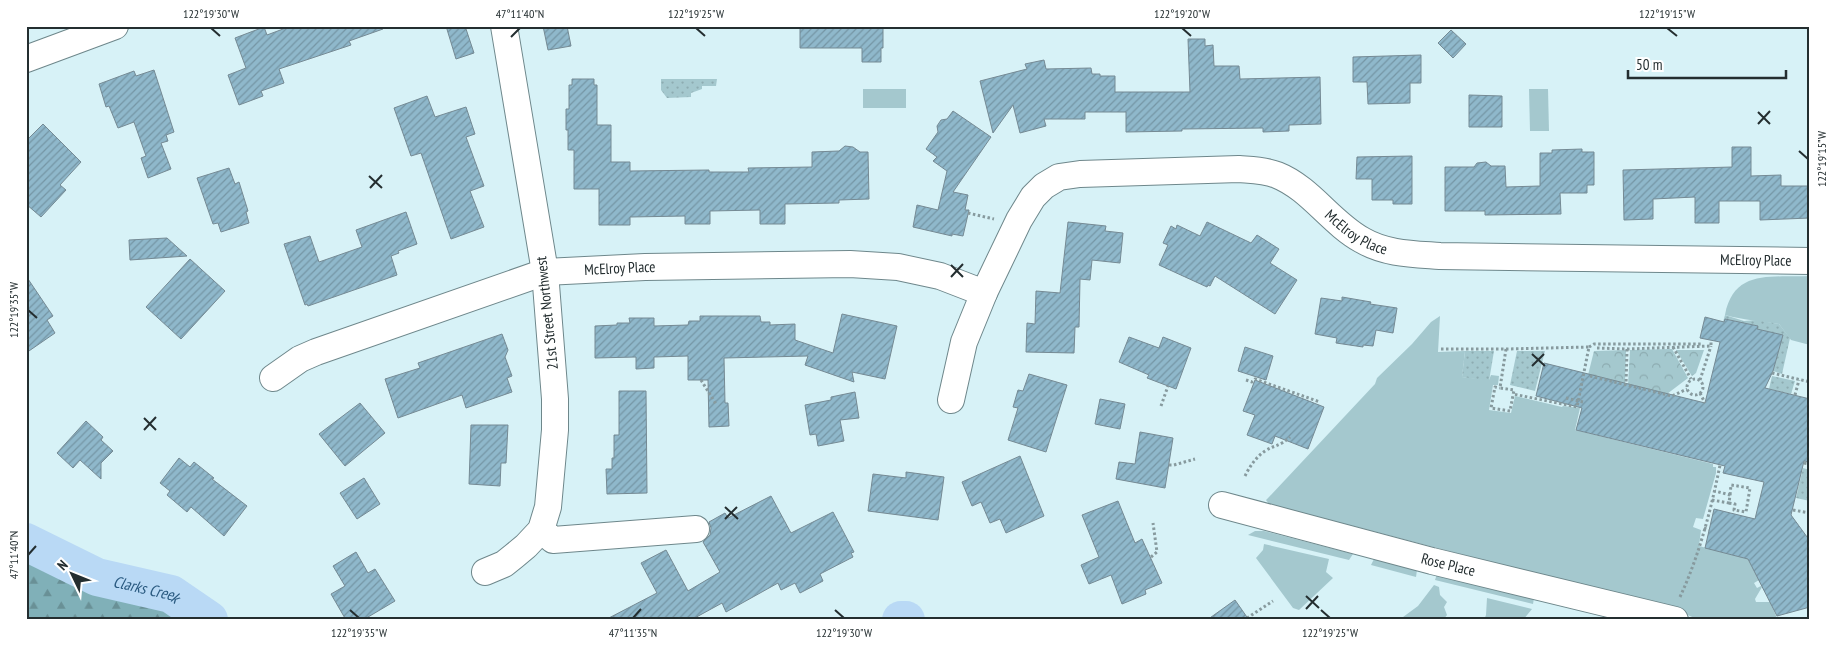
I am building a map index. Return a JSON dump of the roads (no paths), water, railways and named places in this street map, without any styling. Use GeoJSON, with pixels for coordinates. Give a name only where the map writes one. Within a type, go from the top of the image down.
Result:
{"type":"FeatureCollection","features":[{"type":"Feature","properties":{"kind":"street"},"geometry":{"type":"LineString","coordinates":[[26,59],[116,26]]}},
{"type":"Feature","properties":{"kind":"street","name":"21st Street Northwest"},"geometry":{"type":"LineString","coordinates":[[486,572],[514,556],[541,530],[548,506],[555,422],[555,399],[545,272],[504,26]]}},
{"type":"Feature","properties":{"kind":"street","name":"McElroy Place"},"geometry":{"type":"LineString","coordinates":[[951,400],[964,342],[1008,242],[1033,197],[1044,186],[1059,177],[1080,174],[1239,169],[1264,171],[1277,174],[1288,180],[1361,240],[1396,253],[1440,256],[1810,260]]}},
{"type":"Feature","properties":{"kind":"street","name":"McElroy Place"},"geometry":{"type":"LineString","coordinates":[[273,378],[300,359],[316,352],[545,272],[646,267],[850,264],[898,267],[940,276],[984,293]]}},
{"type":"Feature","properties":{"kind":"street","name":"Rose Place"},"geometry":{"type":"LineString","coordinates":[[1222,505],[1459,568],[1673,619]]}},
{"type":"Feature","properties":{"kind":"street"},"geometry":{"type":"LineString","coordinates":[[541,530],[553,540],[696,530]]}},
{"type":"Feature","properties":{"kind":"waterway","name":"Clarks Creek"},"geometry":{"type":"LineString","coordinates":[[26,542],[97,577],[171,594],[209,620]]}},
{"type":"Feature","properties":{"kind":"waterway","name":"Clarks Creek"},"geometry":{"type":"LineString","coordinates":[[901,620],[906,620]]}}]}
